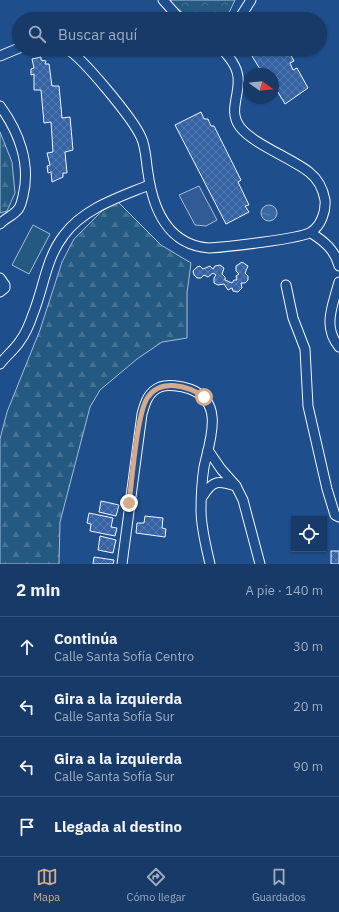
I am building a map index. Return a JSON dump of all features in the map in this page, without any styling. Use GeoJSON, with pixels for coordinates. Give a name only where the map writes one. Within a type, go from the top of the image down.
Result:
{"type":"FeatureCollection","features":[{"type":"Feature","properties":{"kind":"street"},"geometry":{"type":"LineString","coordinates":[[163,0],[174,12]]}},
{"type":"Feature","properties":{"kind":"street"},"geometry":{"type":"LineString","coordinates":[[243,12],[250,0]]}},
{"type":"Feature","properties":{"kind":"street"},"geometry":{"type":"LineString","coordinates":[[0,56],[12,51]]}},
{"type":"Feature","properties":{"kind":"street"},"geometry":{"type":"LineString","coordinates":[[77,56],[132,122],[142,138],[150,185],[160,215],[170,231],[184,242],[197,247],[223,248],[289,238],[311,233],[321,220],[325,206],[323,190],[310,173],[254,138],[241,128],[233,109],[237,96],[238,77],[227,56]]}},
{"type":"Feature","properties":{"kind":"street"},"geometry":{"type":"LineString","coordinates":[[0,106],[13,126],[21,144],[25,166],[25,188],[20,207],[12,216],[0,224]]}},
{"type":"Feature","properties":{"kind":"street"},"geometry":{"type":"LineString","coordinates":[[0,364],[20,343],[27,329],[34,312],[46,268],[56,246],[64,234],[101,206],[150,185]]}},
{"type":"Feature","properties":{"kind":"street"},"geometry":{"type":"LineString","coordinates":[[311,233],[334,251],[339,266]]}},
{"type":"Feature","properties":{"kind":"street"},"geometry":{"type":"LineString","coordinates":[[0,278],[5,285],[5,288],[0,292]]}},
{"type":"Feature","properties":{"kind":"street"},"geometry":{"type":"LineString","coordinates":[[339,282],[331,310],[330,332],[339,347]]}},
{"type":"Feature","properties":{"kind":"street"},"geometry":{"type":"LineString","coordinates":[[286,285],[292,318],[305,349],[308,406],[327,489],[335,515],[339,517]]}},
{"type":"Feature","properties":{"kind":"street"},"geometry":{"type":"LineString","coordinates":[[122,564],[124,538],[144,404],[148,396],[160,387],[180,387],[198,393],[208,402],[212,414],[213,428],[204,469],[201,520],[210,564]]}},
{"type":"Feature","properties":{"kind":"street"},"geometry":{"type":"LineString","coordinates":[[208,450],[236,486],[245,506],[260,564]]}},
{"type":"Feature","properties":{"kind":"street"},"geometry":{"type":"LineString","coordinates":[[202,499],[209,486],[215,482],[222,482],[236,486]]}},
{"type":"Feature","properties":{"kind":"green space"},"geometry":{"type":"Polygon","coordinates":[[[171,0],[235,0],[229,12],[182,12],[170,2],[171,0]]]}},
{"type":"Feature","properties":{"kind":"green space"},"geometry":{"type":"Polygon","coordinates":[[[0,132],[12,162],[15,193],[7,211],[0,213],[0,132]]]}},
{"type":"Feature","properties":{"kind":"green space"},"geometry":{"type":"Polygon","coordinates":[[[117,201],[161,245],[191,263],[187,293],[187,338],[162,342],[137,359],[100,390],[90,407],[60,522],[59,564],[0,564],[0,439],[7,412],[40,330],[62,262],[74,239],[102,211],[117,201]]]}},
{"type":"Feature","properties":{"kind":"green space"},"geometry":{"type":"Polygon","coordinates":[[[33,225],[50,234],[29,274],[12,265],[33,225]]]}},
{"type":"Feature","properties":{"kind":"shaded area"},"geometry":{"type":"Polygon","coordinates":[[[199,186],[217,220],[206,226],[195,225],[179,195],[199,186]]]}},
{"type":"Feature","properties":{"kind":"water"},"geometry":{"type":"Polygon","coordinates":[[[269,205],[276,210],[277,213],[272,220],[269,221],[262,216],[261,213],[266,206],[269,205]]]}},
{"type":"Feature","properties":{"kind":"building"},"geometry":{"type":"Polygon","coordinates":[[[252,56],[291,56],[294,61],[290,63],[293,70],[297,68],[308,88],[285,104],[279,94],[279,68],[259,68],[252,56]]]}},
{"type":"Feature","properties":{"kind":"building"},"geometry":{"type":"Polygon","coordinates":[[[41,57],[41,60],[46,61],[45,64],[49,64],[52,86],[59,86],[62,118],[70,117],[73,150],[65,152],[67,173],[63,173],[63,177],[52,182],[51,172],[48,173],[47,166],[50,165],[47,153],[53,152],[51,122],[44,123],[41,90],[34,90],[34,74],[31,75],[31,69],[34,68],[32,59],[41,57]]]}},
{"type":"Feature","properties":{"kind":"building"},"geometry":{"type":"Polygon","coordinates":[[[201,112],[204,119],[208,119],[211,126],[214,126],[241,180],[238,182],[249,205],[245,206],[249,212],[226,224],[175,125],[201,112]]]}},
{"type":"Feature","properties":{"kind":"building"},"geometry":{"type":"Polygon","coordinates":[[[242,262],[248,266],[245,273],[248,276],[248,280],[245,283],[241,283],[242,288],[238,292],[233,291],[232,288],[228,290],[224,284],[218,285],[214,283],[214,278],[216,275],[213,273],[208,277],[204,275],[201,278],[197,278],[193,271],[200,266],[203,269],[210,266],[213,269],[215,266],[220,265],[224,268],[222,274],[225,277],[225,280],[232,283],[234,280],[237,280],[236,276],[239,274],[236,271],[236,266],[242,262]]]}},
{"type":"Feature","properties":{"kind":"building"},"geometry":{"type":"Polygon","coordinates":[[[101,501],[119,505],[116,516],[99,512],[101,501]]]}},
{"type":"Feature","properties":{"kind":"building"},"geometry":{"type":"Polygon","coordinates":[[[89,513],[113,518],[111,527],[117,528],[115,536],[90,531],[91,524],[87,523],[89,513]]]}},
{"type":"Feature","properties":{"kind":"building"},"geometry":{"type":"Polygon","coordinates":[[[145,516],[163,518],[162,528],[166,529],[165,537],[136,533],[137,523],[144,523],[145,516]]]}},
{"type":"Feature","properties":{"kind":"building"},"geometry":{"type":"Polygon","coordinates":[[[100,536],[116,540],[113,553],[98,550],[100,536]]]}},
{"type":"Feature","properties":{"kind":"building"},"geometry":{"type":"Polygon","coordinates":[[[331,551],[339,551],[339,564],[331,564],[331,551]]]}},
{"type":"Feature","properties":{"kind":"building"},"geometry":{"type":"Polygon","coordinates":[[[94,557],[114,560],[113,564],[93,564],[94,557]]]}},
{"type":"Feature","properties":{"kind":"route"},"geometry":{"type":"LineString","coordinates":[[129,503],[142,414],[144,404],[148,396],[160,387],[173,386],[192,390],[204,397]]}}]}
